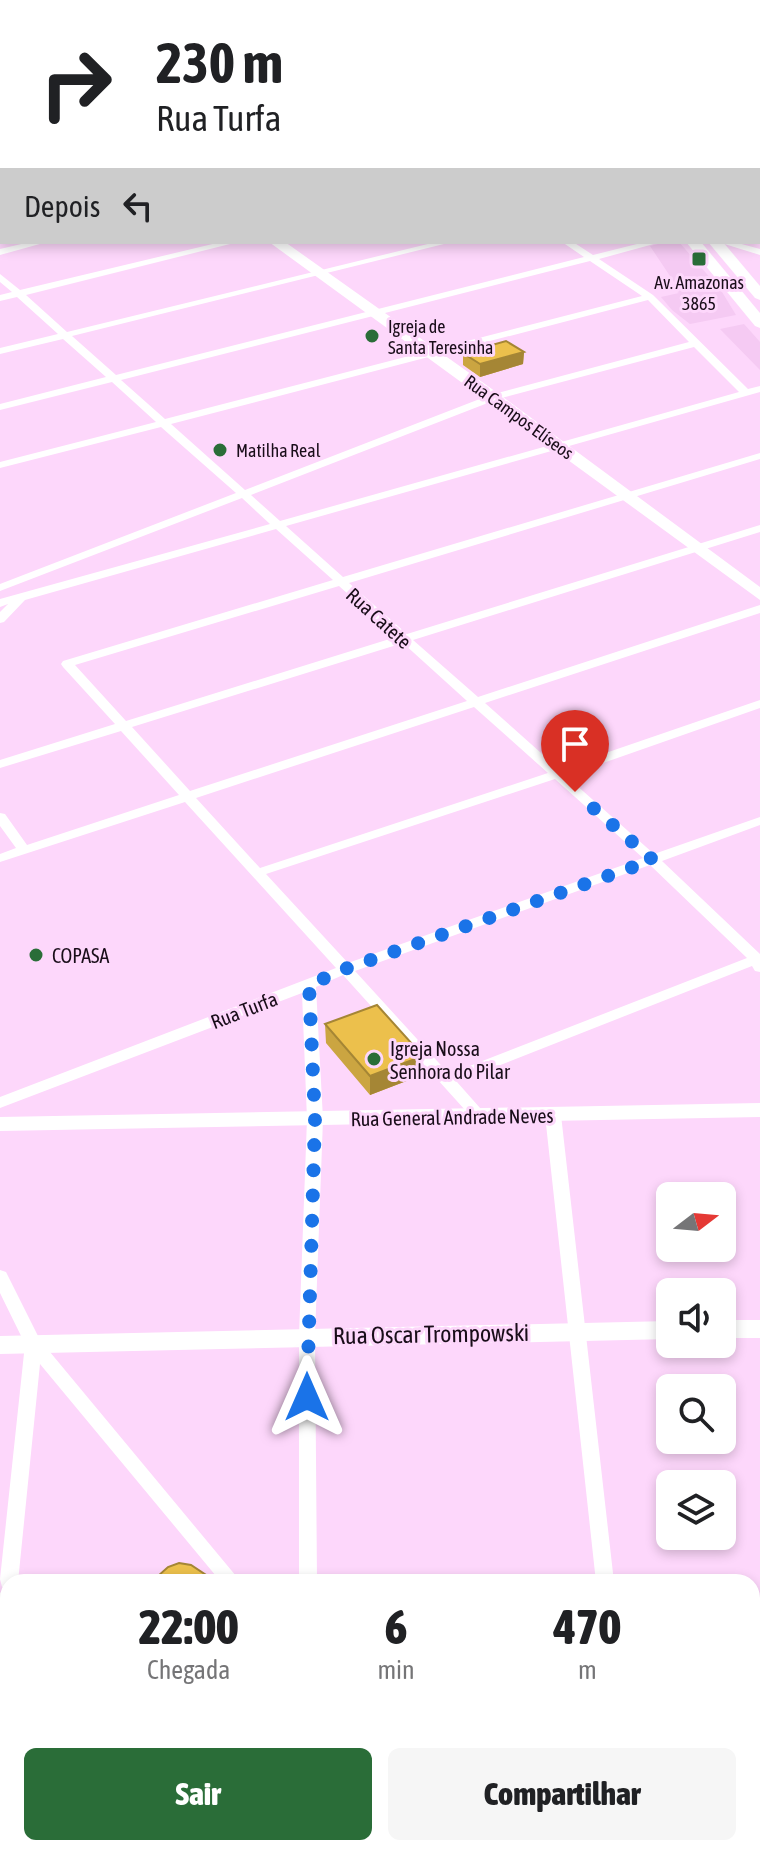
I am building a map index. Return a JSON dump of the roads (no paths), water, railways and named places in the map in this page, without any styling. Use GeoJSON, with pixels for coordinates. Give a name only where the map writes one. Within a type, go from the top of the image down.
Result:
{"type":"FeatureCollection","features":[{"type":"Feature","properties":{"kind":"main road"},"geometry":{"type":"LineString","coordinates":[[695,244],[760,323]]}},
{"type":"Feature","properties":{"kind":"main road"},"geometry":{"type":"LineString","coordinates":[[717,244],[760,295]]}},
{"type":"Feature","properties":{"kind":"street"},"geometry":{"type":"LineString","coordinates":[[0,252],[34,244]]}},
{"type":"Feature","properties":{"kind":"street"},"geometry":{"type":"LineString","coordinates":[[0,298],[225,244]]}},
{"type":"Feature","properties":{"kind":"street","name":"Rua Campos Elíseos"},"geometry":{"type":"LineString","coordinates":[[279,244],[494,397],[760,595]]}},
{"type":"Feature","properties":{"kind":"street"},"geometry":{"type":"LineString","coordinates":[[0,351],[438,244]]}},
{"type":"Feature","properties":{"kind":"street"},"geometry":{"type":"LineString","coordinates":[[570,244],[650,297],[746,393]]}},
{"type":"Feature","properties":{"kind":"street"},"geometry":{"type":"LineString","coordinates":[[0,407],[648,244]]}},
{"type":"Feature","properties":{"kind":"street"},"geometry":{"type":"LineString","coordinates":[[730,244],[760,252]]}},
{"type":"Feature","properties":{"kind":"street","name":"Rua Catete"},"geometry":{"type":"LineString","coordinates":[[0,277],[653,860],[759,961]]}},
{"type":"Feature","properties":{"kind":"street"},"geometry":{"type":"LineString","coordinates":[[0,465],[650,297]]}},
{"type":"Feature","properties":{"kind":"street"},"geometry":{"type":"LineString","coordinates":[[0,588],[494,397],[696,343]]}},
{"type":"Feature","properties":{"kind":"street"},"geometry":{"type":"LineString","coordinates":[[0,603],[760,389]]}},
{"type":"Feature","properties":{"kind":"street"},"geometry":{"type":"LineString","coordinates":[[480,1117],[67,664],[760,456]]}},
{"type":"Feature","properties":{"kind":"street"},"geometry":{"type":"LineString","coordinates":[[0,764],[760,528]]}},
{"type":"Feature","properties":{"kind":"street"},"geometry":{"type":"LineString","coordinates":[[0,619],[22,597]]}},
{"type":"Feature","properties":{"kind":"street"},"geometry":{"type":"LineString","coordinates":[[0,858],[760,609]]}},
{"type":"Feature","properties":{"kind":"street"},"geometry":{"type":"LineString","coordinates":[[257,873],[760,704]]}},
{"type":"Feature","properties":{"kind":"street"},"geometry":{"type":"LineString","coordinates":[[0,817],[25,851]]}},
{"type":"Feature","properties":{"kind":"street","name":"Rua Turfa"},"geometry":{"type":"LineString","coordinates":[[0,1103],[345,969],[760,821]]}},
{"type":"Feature","properties":{"kind":"street"},"geometry":{"type":"LineString","coordinates":[[447,1080],[759,961]]}},
{"type":"Feature","properties":{"kind":"street"},"geometry":{"type":"LineString","coordinates":[[308,1574],[307,1336],[315,1119],[309,985]]}},
{"type":"Feature","properties":{"kind":"street","name":"Rua General Andrade Neves"},"geometry":{"type":"LineString","coordinates":[[0,1124],[760,1110]]}},
{"type":"Feature","properties":{"kind":"street"},"geometry":{"type":"LineString","coordinates":[[553,1115],[604,1574]]}},
{"type":"Feature","properties":{"kind":"street"},"geometry":{"type":"LineString","coordinates":[[0,1276],[33,1344],[225,1574]]}},
{"type":"Feature","properties":{"kind":"street"},"geometry":{"type":"LineString","coordinates":[[736,1329],[760,1329]]}},
{"type":"Feature","properties":{"kind":"street","name":"Rua Oscar Trompowski"},"geometry":{"type":"LineString","coordinates":[[0,1345],[656,1330]]}},
{"type":"Feature","properties":{"kind":"street"},"geometry":{"type":"LineString","coordinates":[[10,1574],[33,1344]]}},
{"type":"Feature","properties":{"kind":"place","name":"Av. Amazonas 3865"},"geometry":{"type":"Point","coordinates":[699,259]}},
{"type":"Feature","properties":{"kind":"place","name":"Igreja de Santa Teresinha"},"geometry":{"type":"Point","coordinates":[372,336]}},
{"type":"Feature","properties":{"kind":"place","name":"Matilha Real"},"geometry":{"type":"Point","coordinates":[220,450]}},
{"type":"Feature","properties":{"kind":"place","name":"COPASA"},"geometry":{"type":"Point","coordinates":[36,955]}},
{"type":"Feature","properties":{"kind":"place","name":"Igreja Nossa Senhora do Pilar"},"geometry":{"type":"Point","coordinates":[374,1059]}}]}
